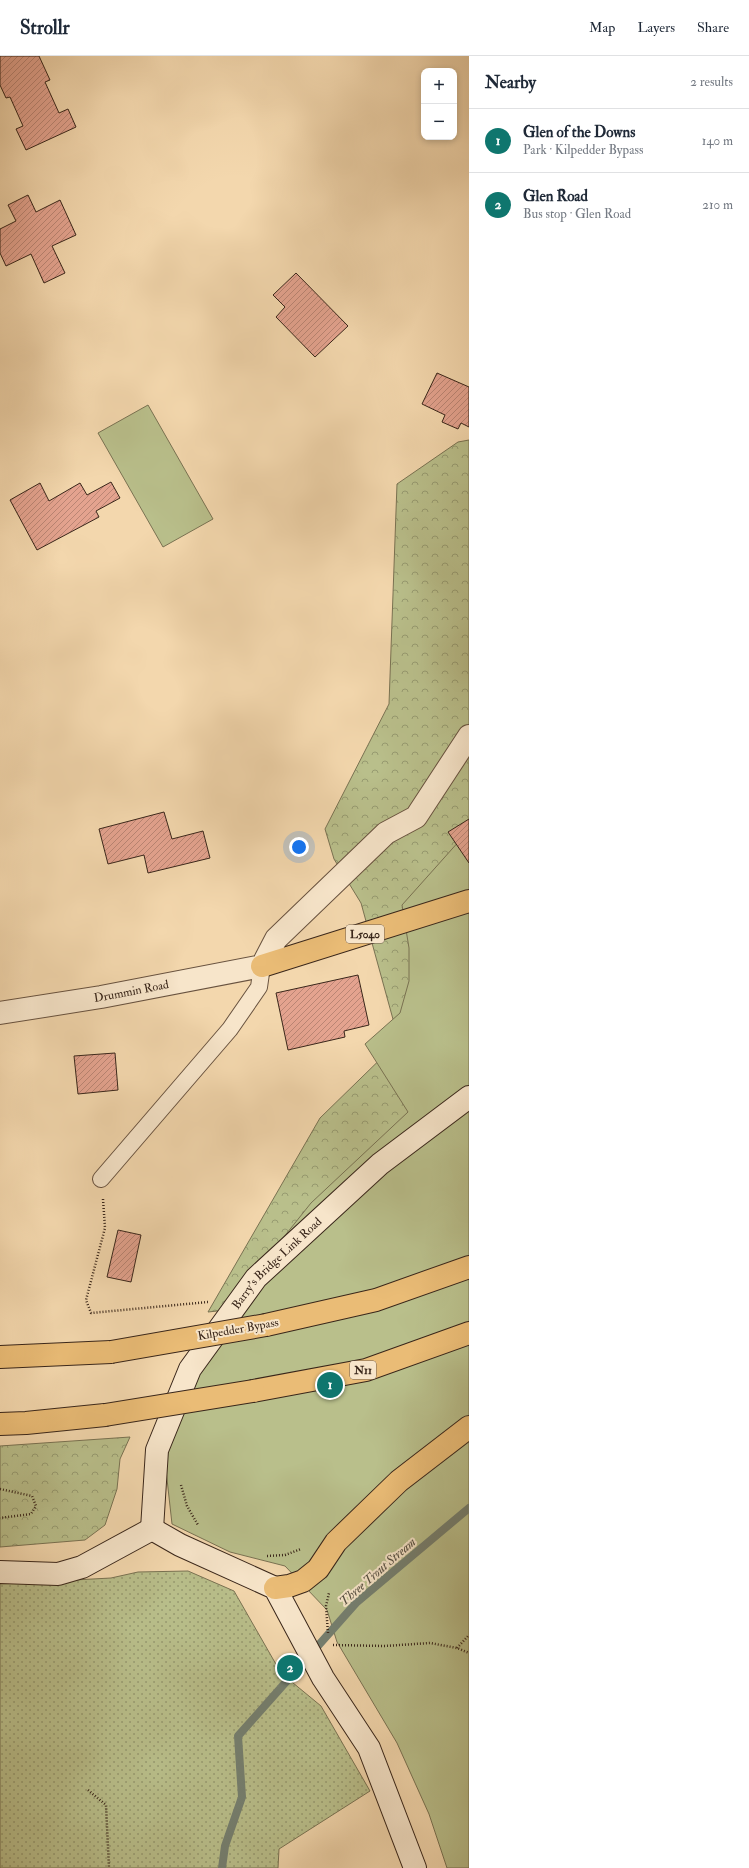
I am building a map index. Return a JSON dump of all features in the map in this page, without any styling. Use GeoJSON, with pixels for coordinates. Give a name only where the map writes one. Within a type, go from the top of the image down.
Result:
{"type":"FeatureCollection","features":[{"type":"Feature","properties":{"kind":"highway","name":"L5040"},"geometry":{"type":"LineString","coordinates":[[262,966],[469,901]]}},
{"type":"Feature","properties":{"kind":"highway","name":"Kilpedder Bypass"},"geometry":{"type":"LineString","coordinates":[[0,1357],[111,1352],[266,1325],[376,1300],[469,1267]]}},
{"type":"Feature","properties":{"kind":"highway","name":"N11"},"geometry":{"type":"LineString","coordinates":[[0,1424],[26,1423],[105,1415],[253,1391],[366,1370],[469,1334]]}},
{"type":"Feature","properties":{"kind":"highway"},"geometry":{"type":"LineString","coordinates":[[275,1588],[303,1581],[318,1569],[336,1542],[399,1481],[469,1428]]}},
{"type":"Feature","properties":{"kind":"main road"},"geometry":{"type":"LineString","coordinates":[[262,966],[276,939],[292,923],[386,834],[416,818],[469,736]]}},
{"type":"Feature","properties":{"kind":"main road","name":"Drummin Road"},"geometry":{"type":"LineString","coordinates":[[0,1013],[101,997],[262,966]]}},
{"type":"Feature","properties":{"kind":"main road","name":"Barry's Bridge Link Road"},"geometry":{"type":"LineString","coordinates":[[152,1529],[157,1450],[190,1369],[256,1278],[380,1164],[469,1097]]}},
{"type":"Feature","properties":{"kind":"main road"},"geometry":{"type":"LineString","coordinates":[[0,1572],[58,1574],[82,1567],[152,1529],[180,1545],[275,1588],[323,1678],[369,1748],[415,1868]]}},
{"type":"Feature","properties":{"kind":"lane"},"geometry":{"type":"LineString","coordinates":[[101,1178],[230,1029],[259,987],[262,966]]}},
{"type":"Feature","properties":{"kind":"path"},"geometry":{"type":"LineString","coordinates":[[101,1178],[105,1228],[86,1300],[91,1313],[208,1302]]}},
{"type":"Feature","properties":{"kind":"path"},"geometry":{"type":"LineString","coordinates":[[155,1476],[180,1480],[187,1506],[195,1522],[200,1527]]}},
{"type":"Feature","properties":{"kind":"path"},"geometry":{"type":"LineString","coordinates":[[0,1489],[32,1496],[36,1506],[31,1514],[0,1518]]}},
{"type":"Feature","properties":{"kind":"path"},"geometry":{"type":"LineString","coordinates":[[263,1556],[285,1555],[304,1548],[324,1537],[336,1542]]}},
{"type":"Feature","properties":{"kind":"path"},"geometry":{"type":"LineString","coordinates":[[326,1622],[326,1606],[331,1586]]}},
{"type":"Feature","properties":{"kind":"path"},"geometry":{"type":"LineString","coordinates":[[457,1648],[469,1635]]}},
{"type":"Feature","properties":{"kind":"path"},"geometry":{"type":"LineString","coordinates":[[330,1645],[385,1646],[430,1643],[457,1648],[469,1653]]}},
{"type":"Feature","properties":{"kind":"path"},"geometry":{"type":"LineString","coordinates":[[88,1790],[106,1805],[109,1868]]}},
{"type":"Feature","properties":{"kind":"green space"},"geometry":{"type":"Polygon","coordinates":[[[148,405],[213,519],[163,547],[98,433],[148,405]]]}},
{"type":"Feature","properties":{"kind":"green space"},"geometry":{"type":"Polygon","coordinates":[[[469,440],[469,1244],[264,1306],[208,1312],[320,1118],[399,1041],[361,903],[334,859],[325,829],[389,704],[397,484],[458,442],[469,440]]]}},
{"type":"Feature","properties":{"kind":"green space"},"geometry":{"type":"Polygon","coordinates":[[[469,830],[469,1868],[447,1868],[429,1814],[397,1743],[337,1642],[327,1610],[285,1566],[230,1552],[172,1524],[164,1452],[219,1318],[311,1203],[408,1112],[365,1044],[400,1013],[409,981],[409,948],[402,905],[469,830]]]}},
{"type":"Feature","properties":{"kind":"green space"},"geometry":{"type":"Polygon","coordinates":[[[130,1437],[120,1459],[117,1489],[105,1525],[85,1540],[0,1547],[0,1446],[130,1437]]]}},
{"type":"Feature","properties":{"kind":"green space"},"geometry":{"type":"Polygon","coordinates":[[[188,1571],[234,1591],[281,1673],[321,1706],[370,1791],[279,1849],[278,1868],[0,1868],[0,1584],[111,1578],[138,1572],[188,1571]]]}},
{"type":"Feature","properties":{"kind":"building"},"geometry":{"type":"Polygon","coordinates":[[[0,56],[39,56],[50,80],[45,82],[59,113],[68,109],[76,127],[26,150],[16,129],[23,126],[10,97],[6,98],[0,85],[0,56]]]}},
{"type":"Feature","properties":{"kind":"building"},"geometry":{"type":"Polygon","coordinates":[[[28,195],[36,212],[60,200],[76,235],[52,246],[65,273],[44,283],[31,254],[6,266],[0,253],[0,229],[16,221],[8,205],[28,195]]]}},
{"type":"Feature","properties":{"kind":"building"},"geometry":{"type":"Polygon","coordinates":[[[296,273],[348,326],[315,357],[276,317],[285,307],[273,295],[296,273]]]}},
{"type":"Feature","properties":{"kind":"building"},"geometry":{"type":"Polygon","coordinates":[[[437,373],[469,387],[469,427],[461,423],[458,429],[442,422],[445,415],[422,404],[437,373]]]}},
{"type":"Feature","properties":{"kind":"building"},"geometry":{"type":"Polygon","coordinates":[[[111,482],[120,498],[96,511],[99,517],[37,550],[10,500],[40,483],[49,501],[80,483],[87,495],[111,482]]]}},
{"type":"Feature","properties":{"kind":"building"},"geometry":{"type":"Polygon","coordinates":[[[164,812],[172,839],[203,831],[210,858],[148,873],[144,855],[108,864],[99,829],[164,812]]]}},
{"type":"Feature","properties":{"kind":"building"},"geometry":{"type":"Polygon","coordinates":[[[469,819],[469,863],[448,832],[469,819]]]}},
{"type":"Feature","properties":{"kind":"building"},"geometry":{"type":"Polygon","coordinates":[[[358,975],[369,1025],[344,1031],[345,1037],[288,1050],[276,993],[358,975]]]}},
{"type":"Feature","properties":{"kind":"building"},"geometry":{"type":"Polygon","coordinates":[[[115,1053],[118,1090],[78,1094],[74,1056],[115,1053]]]}},
{"type":"Feature","properties":{"kind":"building"},"geometry":{"type":"Polygon","coordinates":[[[118,1230],[141,1235],[131,1282],[107,1277],[118,1230]]]}},
{"type":"Feature","properties":{"kind":"waterway","name":"Three Trout Stream"},"geometry":{"type":"LineString","coordinates":[[222,1868],[225,1846],[242,1797],[238,1736],[356,1603],[469,1508]]}},
{"type":"Feature","properties":{"kind":"place","name":"Glen of the Downs"},"geometry":{"type":"Point","coordinates":[330,1385]}},
{"type":"Feature","properties":{"kind":"place","name":"Glen Road"},"geometry":{"type":"Point","coordinates":[290,1668]}}]}
